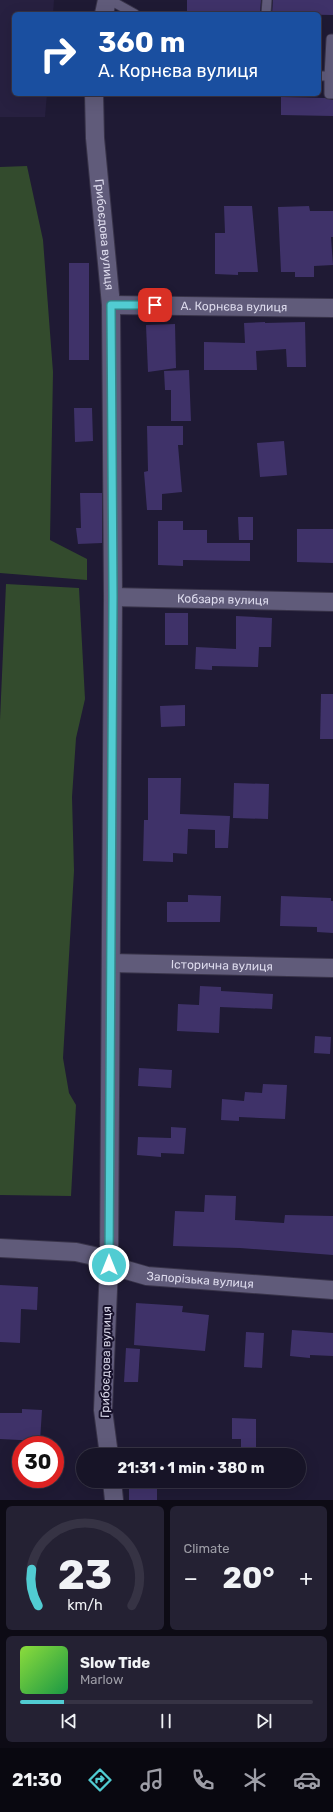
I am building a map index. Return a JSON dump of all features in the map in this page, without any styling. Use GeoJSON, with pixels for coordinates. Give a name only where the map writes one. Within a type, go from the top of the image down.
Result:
{"type":"FeatureCollection","features":[{"type":"Feature","properties":{"kind":"street"},"geometry":{"type":"LineString","coordinates":[[104,12],[107,0]]}},
{"type":"Feature","properties":{"kind":"street","name":"Грибоєдова вулиця"},"geometry":{"type":"LineString","coordinates":[[94,96],[95,138],[111,305],[113,597],[109,1265],[103,1410],[108,1448]]}},
{"type":"Feature","properties":{"kind":"street","name":"А. Корнєва вулиця"},"geometry":{"type":"LineString","coordinates":[[111,305],[333,308]]}},
{"type":"Feature","properties":{"kind":"street","name":"Кобзаря вулиця"},"geometry":{"type":"LineString","coordinates":[[113,597],[333,602]]}},
{"type":"Feature","properties":{"kind":"street","name":"Історична вулиця"},"geometry":{"type":"LineString","coordinates":[[111,963],[333,968]]}},
{"type":"Feature","properties":{"kind":"street","name":"Запорізька вулиця"},"geometry":{"type":"LineString","coordinates":[[0,1248],[76,1252],[94,1256],[109,1265],[147,1276],[333,1290]]}},
{"type":"Feature","properties":{"kind":"street"},"geometry":{"type":"LineString","coordinates":[[113,1488],[114,1500]]}},
{"type":"Feature","properties":{"kind":"lane"},"geometry":{"type":"LineString","coordinates":[[110,0],[131,12]]}},
{"type":"Feature","properties":{"kind":"lane"},"geometry":{"type":"LineString","coordinates":[[266,12],[267,0]]}},
{"type":"Feature","properties":{"kind":"lane"},"geometry":{"type":"LineString","coordinates":[[333,40],[331,39],[329,76],[329,94],[333,94]]}},
{"type":"Feature","properties":{"kind":"lane"},"geometry":{"type":"LineString","coordinates":[[321,76],[329,76]]}},
{"type":"Feature","properties":{"kind":"shaded area"},"geometry":{"type":"Polygon","coordinates":[[[0,0],[54,0],[53,12],[12,12],[12,96],[47,96],[45,117],[0,117],[0,0]]]}},
{"type":"Feature","properties":{"kind":"green space"},"geometry":{"type":"Polygon","coordinates":[[[27,166],[43,240],[53,372],[50,540],[87,559],[87,580],[0,573],[0,167],[27,166]]]}},
{"type":"Feature","properties":{"kind":"green space"},"geometry":{"type":"Polygon","coordinates":[[[6,584],[79,588],[85,699],[76,738],[72,797],[74,871],[63,1058],[69,1093],[76,1105],[71,1196],[0,1195],[0,720],[6,584]]]}},
{"type":"Feature","properties":{"kind":"building"},"geometry":{"type":"Polygon","coordinates":[[[187,0],[261,0],[260,12],[187,12],[187,0]]]}},
{"type":"Feature","properties":{"kind":"building"},"geometry":{"type":"Polygon","coordinates":[[[273,0],[333,0],[333,15],[321,15],[321,12],[272,12],[273,0]]]}},
{"type":"Feature","properties":{"kind":"building"},"geometry":{"type":"Polygon","coordinates":[[[281,97],[325,98],[333,100],[333,116],[281,115],[281,97]]]}},
{"type":"Feature","properties":{"kind":"building"},"geometry":{"type":"Polygon","coordinates":[[[224,206],[252,206],[258,272],[238,272],[238,275],[215,274],[215,233],[225,233],[224,206]]]}},
{"type":"Feature","properties":{"kind":"building"},"geometry":{"type":"Polygon","coordinates":[[[309,206],[310,211],[333,211],[333,237],[331,237],[333,265],[314,266],[314,277],[295,277],[295,272],[281,272],[278,207],[309,206]]]}},
{"type":"Feature","properties":{"kind":"building"},"geometry":{"type":"Polygon","coordinates":[[[69,263],[89,263],[89,360],[69,360],[69,263]]]}},
{"type":"Feature","properties":{"kind":"building"},"geometry":{"type":"Polygon","coordinates":[[[305,322],[306,367],[287,367],[286,349],[256,351],[257,370],[204,370],[204,342],[245,343],[244,323],[305,322]]]}},
{"type":"Feature","properties":{"kind":"building"},"geometry":{"type":"Polygon","coordinates":[[[175,324],[176,368],[148,372],[146,325],[175,324]]]}},
{"type":"Feature","properties":{"kind":"building"},"geometry":{"type":"Polygon","coordinates":[[[189,370],[191,421],[171,421],[171,390],[165,390],[164,371],[189,370]]]}},
{"type":"Feature","properties":{"kind":"building"},"geometry":{"type":"Polygon","coordinates":[[[74,408],[92,408],[93,441],[75,442],[74,408]]]}},
{"type":"Feature","properties":{"kind":"building"},"geometry":{"type":"Polygon","coordinates":[[[147,426],[183,426],[183,445],[178,445],[182,492],[162,494],[162,510],[147,510],[144,472],[148,471],[147,426]]]}},
{"type":"Feature","properties":{"kind":"building"},"geometry":{"type":"Polygon","coordinates":[[[284,441],[287,475],[260,477],[257,443],[284,441]]]}},
{"type":"Feature","properties":{"kind":"building"},"geometry":{"type":"Polygon","coordinates":[[[80,493],[102,493],[102,543],[78,544],[76,528],[81,528],[80,493]]]}},
{"type":"Feature","properties":{"kind":"building"},"geometry":{"type":"Polygon","coordinates":[[[238,517],[253,517],[253,540],[239,540],[238,517]]]}},
{"type":"Feature","properties":{"kind":"building"},"geometry":{"type":"Polygon","coordinates":[[[158,521],[183,521],[183,530],[207,530],[207,543],[250,543],[250,561],[183,560],[183,566],[158,565],[158,521]]]}},
{"type":"Feature","properties":{"kind":"building"},"geometry":{"type":"Polygon","coordinates":[[[297,529],[333,529],[333,563],[297,562],[297,529]]]}},
{"type":"Feature","properties":{"kind":"building"},"geometry":{"type":"Polygon","coordinates":[[[165,613],[188,613],[188,645],[165,645],[165,613]]]}},
{"type":"Feature","properties":{"kind":"building"},"geometry":{"type":"Polygon","coordinates":[[[236,616],[272,618],[271,647],[259,647],[258,667],[212,666],[212,670],[195,669],[196,647],[236,649],[236,616]]]}},
{"type":"Feature","properties":{"kind":"building"},"geometry":{"type":"Polygon","coordinates":[[[321,694],[333,694],[333,739],[320,739],[321,694]]]}},
{"type":"Feature","properties":{"kind":"building"},"geometry":{"type":"Polygon","coordinates":[[[185,705],[185,726],[161,727],[160,706],[185,705]]]}},
{"type":"Feature","properties":{"kind":"building"},"geometry":{"type":"Polygon","coordinates":[[[148,778],[181,778],[180,814],[230,816],[228,848],[215,848],[215,830],[188,829],[187,854],[173,853],[173,862],[143,861],[144,820],[148,820],[148,778]]]}},
{"type":"Feature","properties":{"kind":"building"},"geometry":{"type":"Polygon","coordinates":[[[234,783],[269,784],[268,819],[233,818],[234,783]]]}},
{"type":"Feature","properties":{"kind":"building"},"geometry":{"type":"Polygon","coordinates":[[[188,895],[221,896],[220,922],[167,922],[167,902],[188,902],[188,895]]]}},
{"type":"Feature","properties":{"kind":"building"},"geometry":{"type":"Polygon","coordinates":[[[281,896],[331,898],[331,901],[333,901],[333,933],[317,932],[317,927],[280,926],[281,896]]]}},
{"type":"Feature","properties":{"kind":"building"},"geometry":{"type":"Polygon","coordinates":[[[200,986],[221,987],[221,991],[273,994],[272,1009],[220,1007],[219,1033],[177,1031],[178,1004],[199,1005],[200,986]]]}},
{"type":"Feature","properties":{"kind":"building"},"geometry":{"type":"Polygon","coordinates":[[[315,1036],[331,1037],[330,1054],[314,1053],[315,1036]]]}},
{"type":"Feature","properties":{"kind":"building"},"geometry":{"type":"Polygon","coordinates":[[[139,1068],[172,1070],[171,1088],[138,1086],[139,1068]]]}},
{"type":"Feature","properties":{"kind":"building"},"geometry":{"type":"Polygon","coordinates":[[[263,1084],[287,1085],[285,1119],[239,1117],[239,1121],[221,1120],[222,1099],[244,1101],[245,1092],[262,1093],[263,1084]]]}},
{"type":"Feature","properties":{"kind":"building"},"geometry":{"type":"Polygon","coordinates":[[[171,1127],[186,1128],[184,1154],[161,1153],[161,1157],[137,1155],[138,1137],[171,1138],[171,1127]]]}},
{"type":"Feature","properties":{"kind":"building"},"geometry":{"type":"Polygon","coordinates":[[[205,1195],[236,1196],[235,1220],[284,1223],[285,1215],[333,1216],[333,1255],[240,1248],[173,1246],[175,1211],[204,1212],[205,1195]]]}},
{"type":"Feature","properties":{"kind":"building"},"geometry":{"type":"Polygon","coordinates":[[[0,1285],[38,1287],[37,1310],[21,1309],[20,1343],[0,1342],[0,1285]]]}},
{"type":"Feature","properties":{"kind":"building"},"geometry":{"type":"Polygon","coordinates":[[[136,1303],[183,1306],[182,1312],[209,1315],[205,1351],[134,1345],[136,1303]]]}},
{"type":"Feature","properties":{"kind":"building"},"geometry":{"type":"Polygon","coordinates":[[[292,1330],[333,1333],[333,1356],[310,1355],[310,1358],[290,1356],[292,1330]]]}},
{"type":"Feature","properties":{"kind":"building"},"geometry":{"type":"Polygon","coordinates":[[[246,1332],[264,1333],[262,1368],[244,1367],[246,1332]]]}},
{"type":"Feature","properties":{"kind":"building"},"geometry":{"type":"Polygon","coordinates":[[[126,1348],[140,1349],[138,1382],[124,1382],[126,1348]]]}},
{"type":"Feature","properties":{"kind":"building"},"geometry":{"type":"Polygon","coordinates":[[[22,1409],[42,1410],[40,1436],[12,1436],[12,1440],[0,1439],[0,1413],[22,1413],[22,1409]]]}},
{"type":"Feature","properties":{"kind":"building"},"geometry":{"type":"Polygon","coordinates":[[[232,1418],[256,1419],[256,1447],[241,1447],[241,1439],[232,1439],[232,1418]]]}},
{"type":"Feature","properties":{"kind":"building"},"geometry":{"type":"Polygon","coordinates":[[[129,1488],[157,1488],[157,1500],[129,1500],[129,1488]]]}},
{"type":"Feature","properties":{"kind":"route"},"geometry":{"type":"LineString","coordinates":[[109,1265],[113,597],[111,305],[155,305]]}}]}
